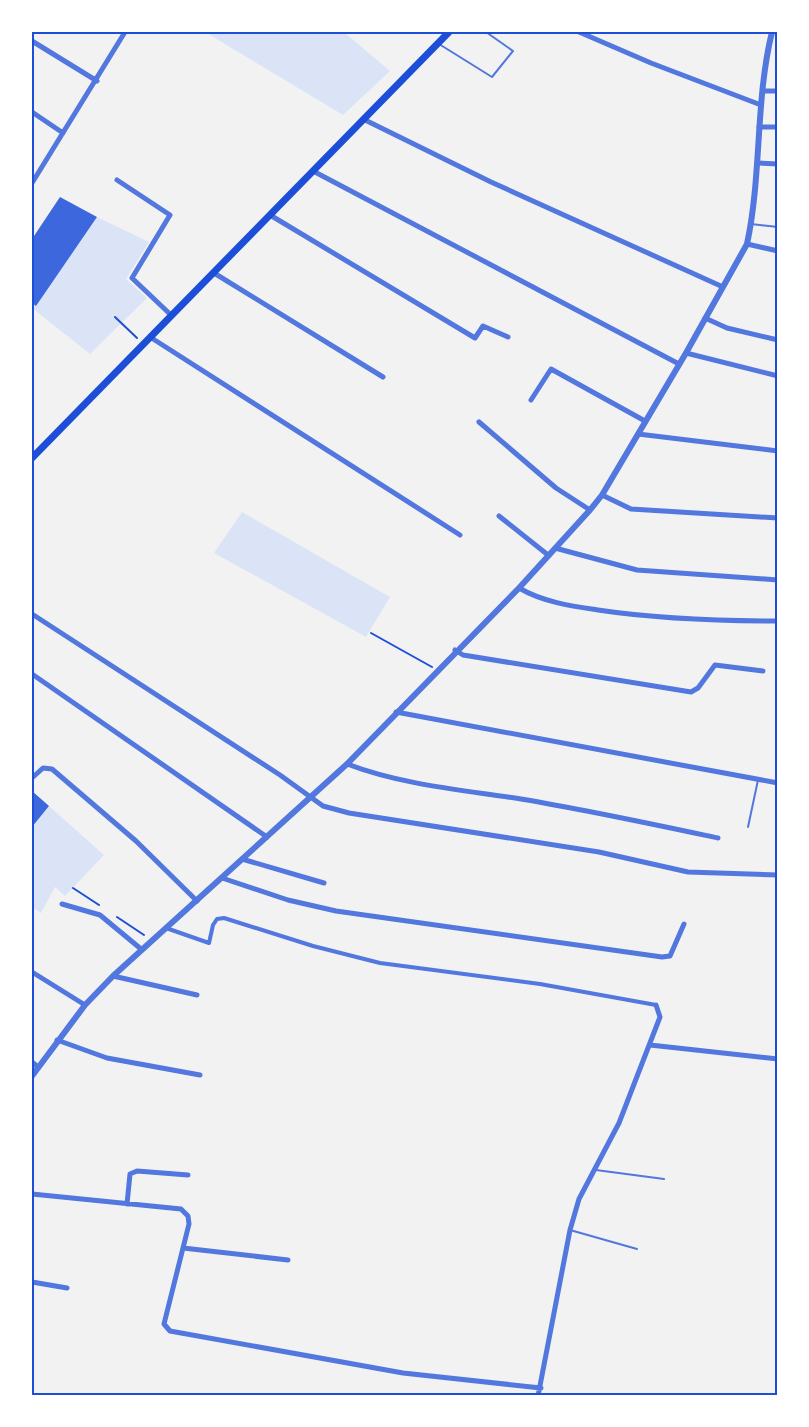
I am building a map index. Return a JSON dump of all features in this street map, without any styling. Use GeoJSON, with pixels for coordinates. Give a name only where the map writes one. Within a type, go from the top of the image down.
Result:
{"type":"FeatureCollection","features":[{"type":"Feature","properties":{"kind":"main road"},"geometry":{"type":"LineString","coordinates":[[32,458],[449,32]]}},
{"type":"Feature","properties":{"kind":"street"},"geometry":{"type":"LineString","coordinates":[[32,183],[34,174],[97,81],[125,32]]}},
{"type":"Feature","properties":{"kind":"street"},"geometry":{"type":"LineString","coordinates":[[579,32],[651,63],[761,105]]}},
{"type":"Feature","properties":{"kind":"street"},"geometry":{"type":"LineString","coordinates":[[32,1076],[85,1005],[113,976],[347,764],[455,650],[519,588],[602,495],[747,244],[751,224],[761,105],[772,32]]}},
{"type":"Feature","properties":{"kind":"street"},"geometry":{"type":"LineString","coordinates":[[32,41],[97,81]]}},
{"type":"Feature","properties":{"kind":"street"},"geometry":{"type":"LineString","coordinates":[[764,91],[777,91]]}},
{"type":"Feature","properties":{"kind":"street"},"geometry":{"type":"LineString","coordinates":[[32,112],[63,133]]}},
{"type":"Feature","properties":{"kind":"street"},"geometry":{"type":"LineString","coordinates":[[363,119],[491,182],[723,287]]}},
{"type":"Feature","properties":{"kind":"street"},"geometry":{"type":"LineString","coordinates":[[759,127],[777,127]]}},
{"type":"Feature","properties":{"kind":"street"},"geometry":{"type":"LineString","coordinates":[[757,163],[777,164]]}},
{"type":"Feature","properties":{"kind":"street"},"geometry":{"type":"LineString","coordinates":[[313,171],[679,364]]}},
{"type":"Feature","properties":{"kind":"street"},"geometry":{"type":"LineString","coordinates":[[117,180],[170,215],[132,278],[172,316]]}},
{"type":"Feature","properties":{"kind":"street"},"geometry":{"type":"LineString","coordinates":[[270,215],[475,338],[483,326],[508,337]]}},
{"type":"Feature","properties":{"kind":"street"},"geometry":{"type":"LineString","coordinates":[[747,244],[777,251]]}},
{"type":"Feature","properties":{"kind":"street"},"geometry":{"type":"LineString","coordinates":[[214,273],[383,377]]}},
{"type":"Feature","properties":{"kind":"street"},"geometry":{"type":"LineString","coordinates":[[705,318],[727,328],[777,340]]}},
{"type":"Feature","properties":{"kind":"street"},"geometry":{"type":"LineString","coordinates":[[150,337],[460,535]]}},
{"type":"Feature","properties":{"kind":"street"},"geometry":{"type":"LineString","coordinates":[[686,353],[777,376]]}},
{"type":"Feature","properties":{"kind":"street"},"geometry":{"type":"LineString","coordinates":[[531,400],[551,369],[645,421]]}},
{"type":"Feature","properties":{"kind":"street"},"geometry":{"type":"LineString","coordinates":[[479,422],[556,488],[590,510]]}},
{"type":"Feature","properties":{"kind":"street"},"geometry":{"type":"LineString","coordinates":[[638,434],[777,451]]}},
{"type":"Feature","properties":{"kind":"street"},"geometry":{"type":"LineString","coordinates":[[602,495],[631,509],[777,518]]}},
{"type":"Feature","properties":{"kind":"street"},"geometry":{"type":"LineString","coordinates":[[499,516],[548,555]]}},
{"type":"Feature","properties":{"kind":"street"},"geometry":{"type":"LineString","coordinates":[[555,548],[637,570],[777,580]]}},
{"type":"Feature","properties":{"kind":"street"},"geometry":{"type":"LineString","coordinates":[[519,588],[534,597],[636,616],[687,621],[777,621]]}},
{"type":"Feature","properties":{"kind":"street"},"geometry":{"type":"LineString","coordinates":[[32,616],[322,806],[349,813],[599,852],[688,872],[777,875]]}},
{"type":"Feature","properties":{"kind":"street"},"geometry":{"type":"LineString","coordinates":[[455,650],[463,655],[691,692],[703,682],[712,667],[718,664],[763,671]]}},
{"type":"Feature","properties":{"kind":"street"},"geometry":{"type":"LineString","coordinates":[[32,674],[267,837]]}},
{"type":"Feature","properties":{"kind":"street"},"geometry":{"type":"LineString","coordinates":[[396,712],[777,783]]}},
{"type":"Feature","properties":{"kind":"street"},"geometry":{"type":"LineString","coordinates":[[347,764],[367,772],[410,781],[604,814],[718,838]]}},
{"type":"Feature","properties":{"kind":"street"},"geometry":{"type":"LineString","coordinates":[[32,778],[43,768],[52,769],[136,840],[197,901]]}},
{"type":"Feature","properties":{"kind":"street"},"geometry":{"type":"LineString","coordinates":[[242,859],[324,883]]}},
{"type":"Feature","properties":{"kind":"street"},"geometry":{"type":"LineString","coordinates":[[222,878],[288,900],[336,911],[662,957],[670,956],[684,924]]}},
{"type":"Feature","properties":{"kind":"street"},"geometry":{"type":"LineString","coordinates":[[62,904],[100,915],[141,950]]}},
{"type":"Feature","properties":{"kind":"street"},"geometry":{"type":"LineString","coordinates":[[166,928],[209,943],[213,924],[217,919],[224,918],[313,946],[380,963],[540,984],[656,1005],[660,1017],[650,1045],[619,1123],[579,1199],[570,1230],[538,1395]]}},
{"type":"Feature","properties":{"kind":"street"},"geometry":{"type":"LineString","coordinates":[[32,972],[85,1005]]}},
{"type":"Feature","properties":{"kind":"street"},"geometry":{"type":"LineString","coordinates":[[113,976],[197,995]]}},
{"type":"Feature","properties":{"kind":"street"},"geometry":{"type":"LineString","coordinates":[[57,1040],[107,1058],[200,1075]]}},
{"type":"Feature","properties":{"kind":"street"},"geometry":{"type":"LineString","coordinates":[[650,1045],[777,1059]]}},
{"type":"Feature","properties":{"kind":"street"},"geometry":{"type":"LineString","coordinates":[[32,1062],[38,1067]]}},
{"type":"Feature","properties":{"kind":"street"},"geometry":{"type":"LineString","coordinates":[[128,1204],[130,1174],[137,1171],[188,1174]]}},
{"type":"Feature","properties":{"kind":"street"},"geometry":{"type":"LineString","coordinates":[[32,1194],[181,1209],[188,1216],[189,1224],[165,1324],[170,1331],[403,1373],[541,1388]]}},
{"type":"Feature","properties":{"kind":"street"},"geometry":{"type":"LineString","coordinates":[[183,1248],[288,1260]]}},
{"type":"Feature","properties":{"kind":"street"},"geometry":{"type":"LineString","coordinates":[[32,1282],[67,1288]]}},
{"type":"Feature","properties":{"kind":"lane"},"geometry":{"type":"LineString","coordinates":[[438,43],[492,77],[513,51],[486,32]]}},
{"type":"Feature","properties":{"kind":"lane"},"geometry":{"type":"LineString","coordinates":[[751,224],[777,227]]}},
{"type":"Feature","properties":{"kind":"lane"},"geometry":{"type":"LineString","coordinates":[[748,827],[758,780]]}},
{"type":"Feature","properties":{"kind":"lane"},"geometry":{"type":"LineString","coordinates":[[595,1170],[664,1179]]}},
{"type":"Feature","properties":{"kind":"lane"},"geometry":{"type":"LineString","coordinates":[[570,1230],[637,1249]]}},
{"type":"Feature","properties":{"kind":"path"},"geometry":{"type":"LineString","coordinates":[[115,317],[143,344]]}},
{"type":"Feature","properties":{"kind":"path"},"geometry":{"type":"LineString","coordinates":[[370,633],[437,670]]}},
{"type":"Feature","properties":{"kind":"shaded area"},"geometry":{"type":"Polygon","coordinates":[[[205,32],[344,32],[390,71],[343,115],[205,32]]]}},
{"type":"Feature","properties":{"kind":"shaded area"},"geometry":{"type":"Polygon","coordinates":[[[97,217],[149,242],[126,279],[147,298],[90,354],[32,308],[32,303],[36,305],[97,217]]]}},
{"type":"Feature","properties":{"kind":"shaded area"},"geometry":{"type":"Polygon","coordinates":[[[242,512],[390,597],[366,637],[214,553],[242,512]]]}},
{"type":"Feature","properties":{"kind":"shaded area"},"geometry":{"type":"Polygon","coordinates":[[[49,806],[104,855],[65,896],[55,887],[41,913],[32,907],[32,827],[49,806]]]}},
{"type":"Feature","properties":{"kind":"building"},"geometry":{"type":"Polygon","coordinates":[[[60,197],[97,217],[36,306],[32,303],[32,239],[60,197]]]}},
{"type":"Feature","properties":{"kind":"building"},"geometry":{"type":"Polygon","coordinates":[[[32,791],[49,806],[32,827],[32,791]]]}}]}
